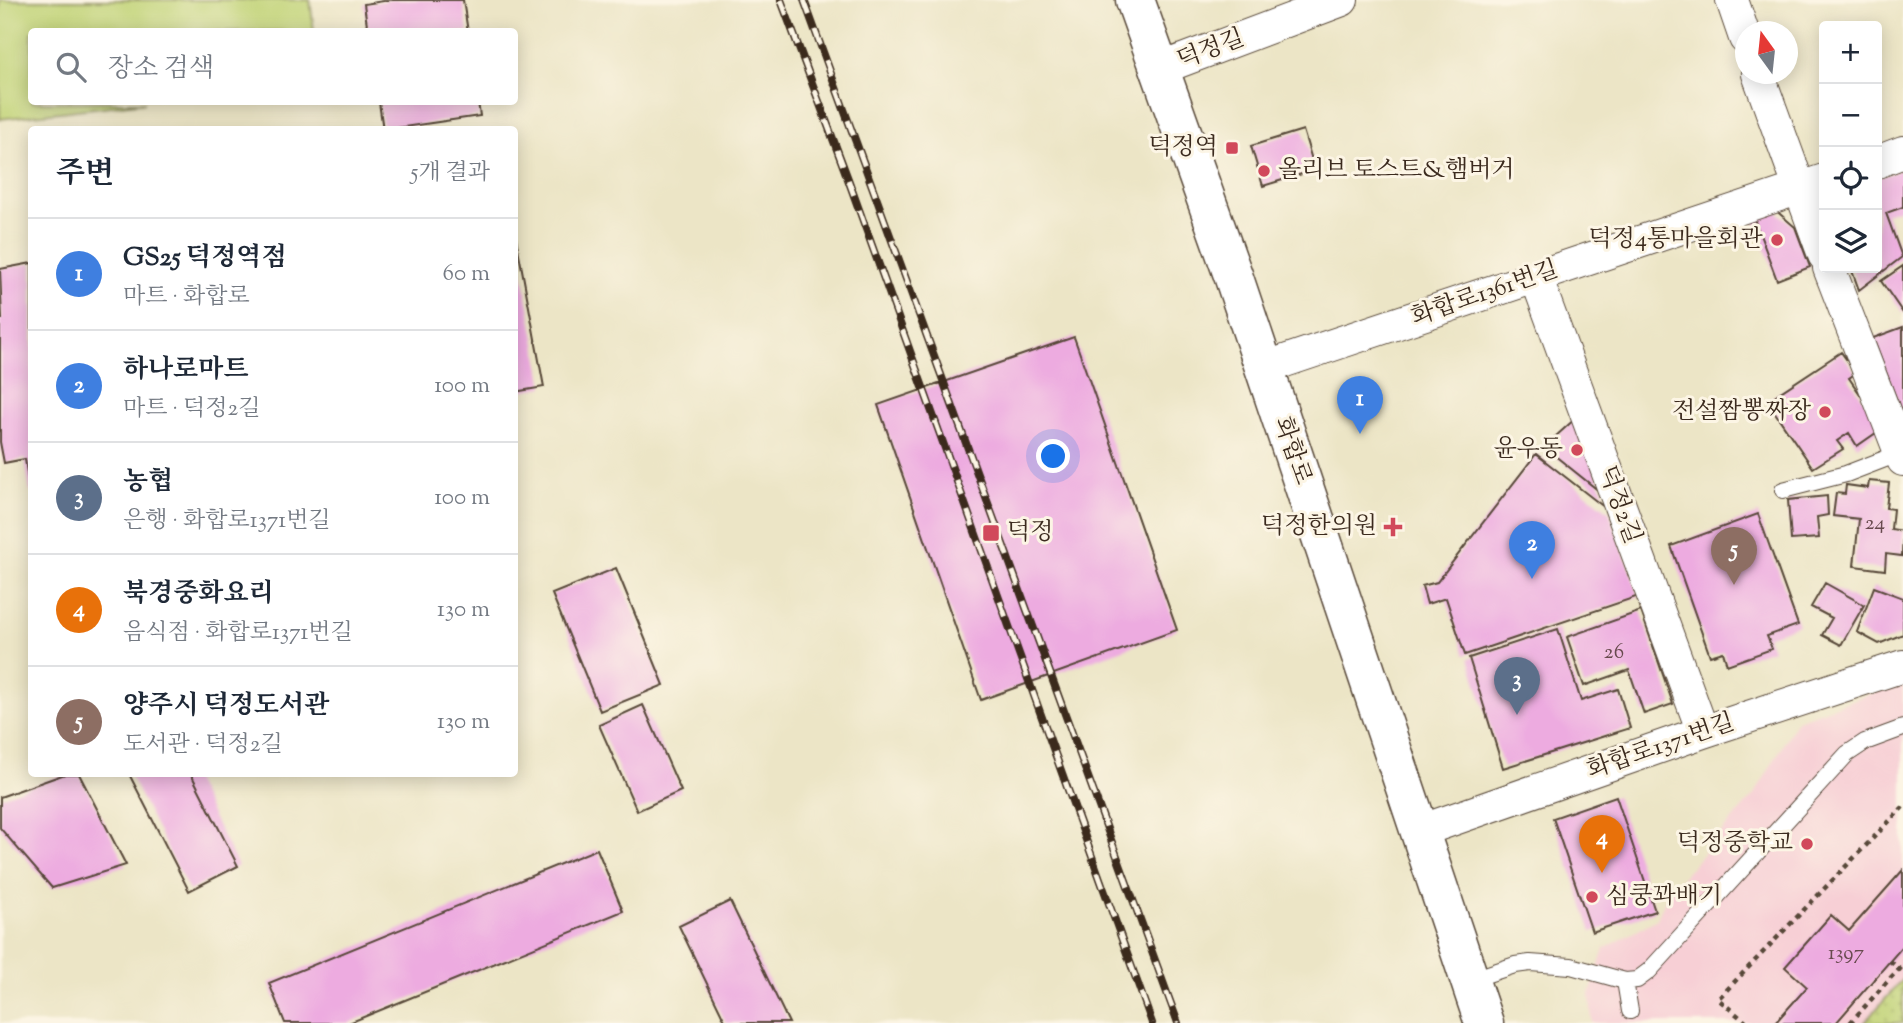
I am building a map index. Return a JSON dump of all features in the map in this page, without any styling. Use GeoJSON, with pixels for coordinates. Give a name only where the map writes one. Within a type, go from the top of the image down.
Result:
{"type":"FeatureCollection","features":[{"type":"Feature","properties":{"kind":"main road","name":"화합로"},"geometry":{"type":"LineString","coordinates":[[1135,0],[1264,368],[1484,1023]]}},
{"type":"Feature","properties":{"kind":"street","name":"덕정길"},"geometry":{"type":"LineString","coordinates":[[1159,69],[1342,0]]}},
{"type":"Feature","properties":{"kind":"street"},"geometry":{"type":"LineString","coordinates":[[1732,0],[1739,21]]}},
{"type":"Feature","properties":{"kind":"street"},"geometry":{"type":"LineString","coordinates":[[1763,84],[1812,184],[1819,225]]}},
{"type":"Feature","properties":{"kind":"street"},"geometry":{"type":"LineString","coordinates":[[1882,160],[1903,152]]}},
{"type":"Feature","properties":{"kind":"street","name":"화합로1361번길"},"geometry":{"type":"LineString","coordinates":[[1264,368],[1812,184]]}},
{"type":"Feature","properties":{"kind":"street"},"geometry":{"type":"LineString","coordinates":[[1831,273],[1902,455]]}},
{"type":"Feature","properties":{"kind":"street","name":"덕정2길"},"geometry":{"type":"LineString","coordinates":[[1536,277],[1703,732]]}},
{"type":"Feature","properties":{"kind":"street","name":"화합로1371번길"},"geometry":{"type":"LineString","coordinates":[[1420,831],[1703,732],[1903,666]]}},
{"type":"Feature","properties":{"kind":"lane"},"geometry":{"type":"LineString","coordinates":[[1783,490],[1846,474],[1902,455]]}},
{"type":"Feature","properties":{"kind":"lane"},"geometry":{"type":"LineString","coordinates":[[1470,980],[1530,962],[1572,966],[1625,981],[1637,980],[1649,971],[1847,754],[1865,742],[1903,728]]}},
{"type":"Feature","properties":{"kind":"lane"},"geometry":{"type":"LineString","coordinates":[[1625,981],[1630,1011]]}},
{"type":"Feature","properties":{"kind":"path"},"geometry":{"type":"LineString","coordinates":[[1747,1023],[1718,999],[1903,807]]}},
{"type":"Feature","properties":{"kind":"path"},"geometry":{"type":"LineString","coordinates":[[1850,1023],[1902,969],[1890,961]]}},
{"type":"Feature","properties":{"kind":"shaded area","name":"덕정중학교"},"geometry":{"type":"Polygon","coordinates":[[[1903,682],[1903,1023],[1592,1023],[1590,994],[1604,949],[1657,919],[1667,895],[1755,794],[1797,720],[1903,682]]]}},
{"type":"Feature","properties":{"kind":"green space"},"geometry":{"type":"Polygon","coordinates":[[[0,0],[310,0],[314,28],[28,28],[28,105],[119,105],[0,119],[0,0]]]}},
{"type":"Feature","properties":{"kind":"green space"},"geometry":{"type":"Polygon","coordinates":[[[1903,979],[1903,1023],[1864,1023],[1903,979]]]}},
{"type":"Feature","properties":{"kind":"building"},"geometry":{"type":"Polygon","coordinates":[[[390,0],[463,0],[467,28],[367,28],[364,4],[390,0]]]}},
{"type":"Feature","properties":{"kind":"building"},"geometry":{"type":"Polygon","coordinates":[[[379,105],[478,105],[480,116],[411,126],[382,126],[379,105]]]}},
{"type":"Feature","properties":{"kind":"building"},"geometry":{"type":"Polygon","coordinates":[[[1303,130],[1315,170],[1263,186],[1251,146],[1303,130]]]}},
{"type":"Feature","properties":{"kind":"building"},"geometry":{"type":"Polygon","coordinates":[[[1903,169],[1903,207],[1886,213],[1902,257],[1882,272],[1882,210],[1882,176],[1903,169]]]}},
{"type":"Feature","properties":{"kind":"building"},"geometry":{"type":"Polygon","coordinates":[[[1773,208],[1795,227],[1810,267],[1777,280],[1753,216],[1773,208]]]}},
{"type":"Feature","properties":{"kind":"building"},"geometry":{"type":"Polygon","coordinates":[[[518,248],[544,387],[518,391],[518,248]]]}},
{"type":"Feature","properties":{"kind":"building"},"geometry":{"type":"Polygon","coordinates":[[[28,264],[28,479],[25,459],[4,463],[0,442],[0,269],[28,264]]]}},
{"type":"Feature","properties":{"kind":"building"},"geometry":{"type":"Polygon","coordinates":[[[1903,266],[1903,313],[1881,281],[1903,266]]]}},
{"type":"Feature","properties":{"kind":"building"},"geometry":{"type":"Polygon","coordinates":[[[1853,273],[1881,273],[1859,290],[1853,273]]]}},
{"type":"Feature","properties":{"kind":"building"},"geometry":{"type":"Polygon","coordinates":[[[1903,327],[1903,416],[1873,338],[1903,327]]]}},
{"type":"Feature","properties":{"kind":"building"},"geometry":{"type":"Polygon","coordinates":[[[1074,337],[1177,630],[981,700],[878,405],[1074,337]]]}},
{"type":"Feature","properties":{"kind":"building"},"geometry":{"type":"Polygon","coordinates":[[[1841,352],[1856,373],[1849,378],[1883,428],[1857,446],[1849,433],[1837,441],[1843,449],[1813,468],[1767,401],[1841,352]]]}},
{"type":"Feature","properties":{"kind":"building"},"geometry":{"type":"Polygon","coordinates":[[[1577,417],[1604,495],[1544,447],[1577,417]]]}},
{"type":"Feature","properties":{"kind":"building"},"geometry":{"type":"Polygon","coordinates":[[[1536,454],[1609,511],[1639,596],[1465,655],[1446,598],[1427,604],[1422,586],[1437,582],[1536,454]]]}},
{"type":"Feature","properties":{"kind":"building"},"geometry":{"type":"Polygon","coordinates":[[[1869,481],[1889,483],[1886,508],[1893,509],[1891,529],[1903,531],[1902,556],[1886,554],[1885,570],[1854,566],[1859,519],[1833,516],[1836,493],[1845,494],[1846,485],[1868,488],[1869,481]]]}},
{"type":"Feature","properties":{"kind":"building"},"geometry":{"type":"Polygon","coordinates":[[[1827,496],[1828,515],[1817,517],[1819,538],[1791,540],[1788,500],[1827,496]]]}},
{"type":"Feature","properties":{"kind":"building"},"geometry":{"type":"Polygon","coordinates":[[[1758,514],[1798,625],[1767,636],[1772,649],[1727,665],[1723,652],[1710,656],[1671,546],[1758,514]]]}},
{"type":"Feature","properties":{"kind":"building"},"geometry":{"type":"Polygon","coordinates":[[[616,568],[664,685],[600,711],[552,594],[616,568]]]}},
{"type":"Feature","properties":{"kind":"building"},"geometry":{"type":"Polygon","coordinates":[[[1825,583],[1864,605],[1841,645],[1822,635],[1832,618],[1811,607],[1825,583]]]}},
{"type":"Feature","properties":{"kind":"building"},"geometry":{"type":"Polygon","coordinates":[[[1874,587],[1903,598],[1903,634],[1879,644],[1857,632],[1874,587]]]}},
{"type":"Feature","properties":{"kind":"building"},"geometry":{"type":"Polygon","coordinates":[[[1641,611],[1673,704],[1644,714],[1629,670],[1584,686],[1567,637],[1641,611]]]}},
{"type":"Feature","properties":{"kind":"building"},"geometry":{"type":"Polygon","coordinates":[[[1558,629],[1581,701],[1618,689],[1630,728],[1503,768],[1469,658],[1558,629]]]}},
{"type":"Feature","properties":{"kind":"building"},"geometry":{"type":"Polygon","coordinates":[[[643,705],[681,791],[637,811],[599,725],[643,705]]]}},
{"type":"Feature","properties":{"kind":"building"},"geometry":{"type":"Polygon","coordinates":[[[57,777],[81,777],[126,865],[52,888],[0,828],[0,797],[57,777]]]}},
{"type":"Feature","properties":{"kind":"building"},"geometry":{"type":"Polygon","coordinates":[[[131,777],[193,777],[238,866],[189,891],[131,777]]]}},
{"type":"Feature","properties":{"kind":"building"},"geometry":{"type":"Polygon","coordinates":[[[1616,796],[1655,911],[1592,932],[1553,818],[1616,796]]]}},
{"type":"Feature","properties":{"kind":"building"},"geometry":{"type":"Polygon","coordinates":[[[597,849],[623,911],[349,1023],[285,1023],[269,983],[597,849]]]}},
{"type":"Feature","properties":{"kind":"building"},"geometry":{"type":"Polygon","coordinates":[[[1903,870],[1903,946],[1836,1023],[1775,1023],[1807,987],[1785,967],[1831,915],[1849,931],[1903,870]]]}},
{"type":"Feature","properties":{"kind":"building"},"geometry":{"type":"Polygon","coordinates":[[[730,901],[789,1023],[726,1023],[679,926],[730,901]]]}},
{"type":"Feature","properties":{"kind":"railway"},"geometry":{"type":"LineString","coordinates":[[781,0],[1152,1023]]}},
{"type":"Feature","properties":{"kind":"railway"},"geometry":{"type":"LineString","coordinates":[[804,0],[1178,1023]]}},
{"type":"Feature","properties":{"kind":"place","name":"덕정역"},"geometry":{"type":"Point","coordinates":[1232,148]}},
{"type":"Feature","properties":{"kind":"place","name":"올리브 토스트&햄버거"},"geometry":{"type":"Point","coordinates":[1264,171]}},
{"type":"Feature","properties":{"kind":"place","name":"덕정4통마을회관"},"geometry":{"type":"Point","coordinates":[1777,240]}},
{"type":"Feature","properties":{"kind":"place","name":"전설짬뽕짜장"},"geometry":{"type":"Point","coordinates":[1825,412]}},
{"type":"Feature","properties":{"kind":"place","name":"GS25 덕정역점"},"geometry":{"type":"Point","coordinates":[1360,434]}},
{"type":"Feature","properties":{"kind":"place","name":"윤우동"},"geometry":{"type":"Point","coordinates":[1577,450]}},
{"type":"Feature","properties":{"kind":"place","name":"덕정한의원"},"geometry":{"type":"Point","coordinates":[1393,527]}},
{"type":"Feature","properties":{"kind":"place","name":"덕정"},"geometry":{"type":"Point","coordinates":[991,533]}},
{"type":"Feature","properties":{"kind":"place","name":"하나로마트"},"geometry":{"type":"Point","coordinates":[1532,579]}},
{"type":"Feature","properties":{"kind":"place","name":"양주시 덕정도서관"},"geometry":{"type":"Point","coordinates":[1734,585]}},
{"type":"Feature","properties":{"kind":"place","name":"농협"},"geometry":{"type":"Point","coordinates":[1517,715]}},
{"type":"Feature","properties":{"kind":"place","name":"덕정중학교"},"geometry":{"type":"Point","coordinates":[1807,844]}},
{"type":"Feature","properties":{"kind":"place","name":"북경중화요리"},"geometry":{"type":"Point","coordinates":[1602,873]}},
{"type":"Feature","properties":{"kind":"place","name":"심쿵꽈배기"},"geometry":{"type":"Point","coordinates":[1592,897]}}]}
